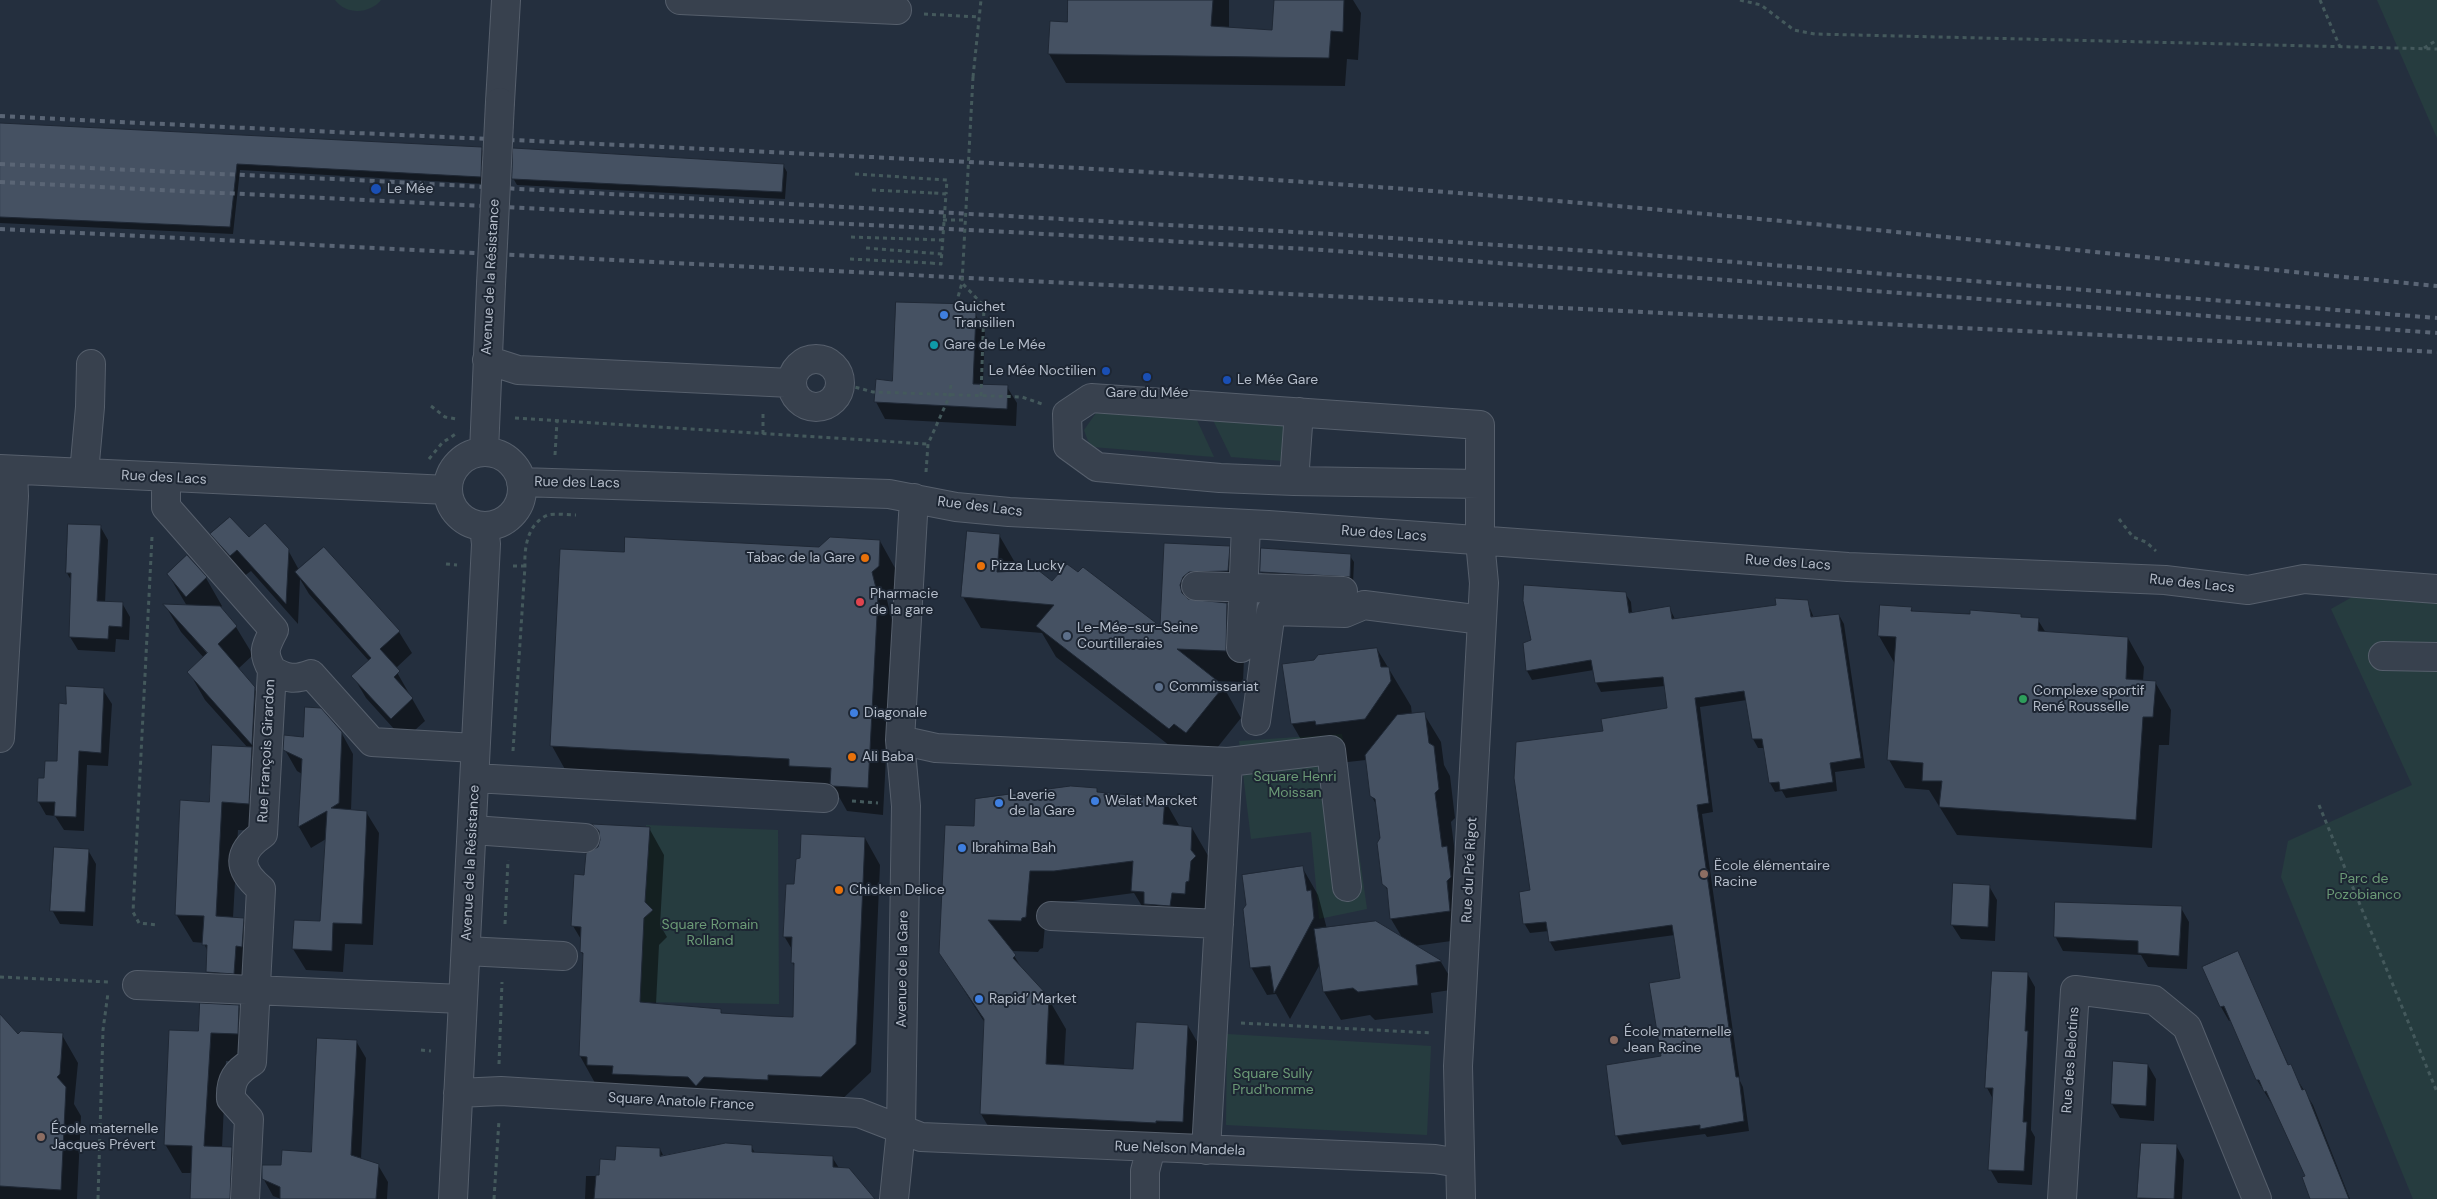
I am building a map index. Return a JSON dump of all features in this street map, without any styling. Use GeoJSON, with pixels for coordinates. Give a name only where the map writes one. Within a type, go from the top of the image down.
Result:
{"type":"FeatureCollection","features":[{"type":"Feature","properties":{"kind":"street","name":"Avenue de la Résistance"},"geometry":{"type":"LineString","coordinates":[[484,452],[506,0]]}},
{"type":"Feature","properties":{"kind":"street"},"geometry":{"type":"LineString","coordinates":[[680,0],[896,10]]}},
{"type":"Feature","properties":{"kind":"street"},"geometry":{"type":"LineString","coordinates":[[488,360],[518,370],[791,383],[796,367],[809,359],[817,358],[824,360],[836,369],[840,383]]}},
{"type":"Feature","properties":{"kind":"street"},"geometry":{"type":"LineString","coordinates":[[84,473],[90,407],[91,364]]}},
{"type":"Feature","properties":{"kind":"street"},"geometry":{"type":"LineString","coordinates":[[1294,482],[1299,412],[1091,398],[1067,414],[1068,446],[1097,468],[1294,482],[1480,484]]}},
{"type":"Feature","properties":{"kind":"street","name":"Rue du Pré Rigot"},"geometry":{"type":"LineString","coordinates":[[1299,412],[1480,426],[1480,541],[1484,582],[1458,1066],[1459,1163],[1462,1199]]}},
{"type":"Feature","properties":{"kind":"street"},"geometry":{"type":"LineString","coordinates":[[484,452],[497,454],[508,460],[516,470],[521,482],[522,494],[512,514],[504,521],[484,527],[462,518],[449,501],[449,478],[454,468],[472,454],[484,452]]}},
{"type":"Feature","properties":{"kind":"street"},"geometry":{"type":"LineString","coordinates":[[0,738],[14,496],[6,470]]}},
{"type":"Feature","properties":{"kind":"street","name":"Rue des Lacs"},"geometry":{"type":"LineString","coordinates":[[6,470],[448,490]]}},
{"type":"Feature","properties":{"kind":"street","name":"Rue François Girardon"},"geometry":{"type":"LineString","coordinates":[[166,478],[166,507],[274,630],[267,644],[265,658],[272,670],[263,834],[251,842],[244,854],[243,868],[250,879],[261,889],[255,991]]}},
{"type":"Feature","properties":{"kind":"street","name":"Rue des Lacs"},"geometry":{"type":"LineString","coordinates":[[521,482],[889,494],[956,507],[1009,512],[1246,525],[1848,567],[2165,580],[2248,590],[2304,579],[2437,589]]}},
{"type":"Feature","properties":{"kind":"street","name":"Avenue de la Gare"},"geometry":{"type":"LineString","coordinates":[[894,1199],[901,1130],[906,806],[900,740],[914,498]]}},
{"type":"Feature","properties":{"kind":"street"},"geometry":{"type":"LineString","coordinates":[[1241,648],[1246,525]]}},
{"type":"Feature","properties":{"kind":"street","name":"Avenue de la Résistance"},"geometry":{"type":"LineString","coordinates":[[453,1199],[462,999],[473,830],[475,748],[486,544],[484,527]]}},
{"type":"Feature","properties":{"kind":"street"},"geometry":{"type":"LineString","coordinates":[[1196,586],[1343,590]]}},
{"type":"Feature","properties":{"kind":"street"},"geometry":{"type":"LineString","coordinates":[[1256,721],[1271,611],[1345,613],[1364,605],[1482,620]]}},
{"type":"Feature","properties":{"kind":"street"},"geometry":{"type":"LineString","coordinates":[[2383,656],[2437,657]]}},
{"type":"Feature","properties":{"kind":"street"},"geometry":{"type":"LineString","coordinates":[[272,670],[283,678],[297,679],[311,674],[372,742],[475,748]]}},
{"type":"Feature","properties":{"kind":"street"},"geometry":{"type":"LineString","coordinates":[[900,740],[936,748],[1228,762],[1332,750],[1347,887]]}},
{"type":"Feature","properties":{"kind":"street"},"geometry":{"type":"LineString","coordinates":[[1206,1150],[1228,762]]}},
{"type":"Feature","properties":{"kind":"street"},"geometry":{"type":"LineString","coordinates":[[475,778],[836,799]]}},
{"type":"Feature","properties":{"kind":"street"},"geometry":{"type":"LineString","coordinates":[[473,830],[585,838]]}},
{"type":"Feature","properties":{"kind":"street"},"geometry":{"type":"LineString","coordinates":[[1051,916],[1219,924]]}},
{"type":"Feature","properties":{"kind":"street"},"geometry":{"type":"LineString","coordinates":[[466,951],[563,956]]}},
{"type":"Feature","properties":{"kind":"street"},"geometry":{"type":"LineString","coordinates":[[137,985],[462,999]]}},
{"type":"Feature","properties":{"kind":"street","name":"Rue des Belotins"},"geometry":{"type":"LineString","coordinates":[[2062,1199],[2075,990],[2154,1000],[2187,1027],[2257,1199]]}},
{"type":"Feature","properties":{"kind":"street"},"geometry":{"type":"LineString","coordinates":[[245,1199],[249,1119],[231,1099],[230,1090],[233,1079],[239,1071],[252,1062],[255,991]]}},
{"type":"Feature","properties":{"kind":"street","name":"Square Anatole France"},"geometry":{"type":"LineString","coordinates":[[458,1093],[501,1091],[859,1113],[901,1130]]}},
{"type":"Feature","properties":{"kind":"street","name":"Rue Nelson Mandela"},"geometry":{"type":"LineString","coordinates":[[901,1130],[920,1137],[1434,1159],[1459,1163]]}},
{"type":"Feature","properties":{"kind":"street"},"geometry":{"type":"LineString","coordinates":[[1145,1199],[1145,1171],[1150,1148]]}},
{"type":"Feature","properties":{"kind":"path"},"geometry":{"type":"LineString","coordinates":[[956,304],[962,282],[973,78],[981,0]]}},
{"type":"Feature","properties":{"kind":"path"},"geometry":{"type":"LineString","coordinates":[[1740,0],[1761,4],[1794,30],[1815,34],[2437,49]]}},
{"type":"Feature","properties":{"kind":"path"},"geometry":{"type":"LineString","coordinates":[[2320,0],[2340,47]]}},
{"type":"Feature","properties":{"kind":"path"},"geometry":{"type":"LineString","coordinates":[[896,10],[894,14],[978,17]]}},
{"type":"Feature","properties":{"kind":"path"},"geometry":{"type":"LineString","coordinates":[[2424,49],[2437,40]]}},
{"type":"Feature","properties":{"kind":"path"},"geometry":{"type":"LineString","coordinates":[[850,259],[941,264],[947,180],[855,174]]}},
{"type":"Feature","properties":{"kind":"path"},"geometry":{"type":"LineString","coordinates":[[872,190],[946,194]]}},
{"type":"Feature","properties":{"kind":"path"},"geometry":{"type":"LineString","coordinates":[[944,220],[966,220]]}},
{"type":"Feature","properties":{"kind":"path"},"geometry":{"type":"LineString","coordinates":[[851,237],[942,240]]}},
{"type":"Feature","properties":{"kind":"path"},"geometry":{"type":"LineString","coordinates":[[866,248],[942,254]]}},
{"type":"Feature","properties":{"kind":"path"},"geometry":{"type":"LineString","coordinates":[[962,282],[984,306],[981,396]]}},
{"type":"Feature","properties":{"kind":"path"},"geometry":{"type":"LineString","coordinates":[[556,421],[928,444],[950,395],[951,382]]}},
{"type":"Feature","properties":{"kind":"path"},"geometry":{"type":"LineString","coordinates":[[840,383],[873,392],[1022,397],[1067,414]]}},
{"type":"Feature","properties":{"kind":"path"},"geometry":{"type":"LineString","coordinates":[[431,406],[445,417],[458,419]]}},
{"type":"Feature","properties":{"kind":"path"},"geometry":{"type":"LineString","coordinates":[[2118,519],[2133,537],[2146,542],[2165,559],[2165,580]]}},
{"type":"Feature","properties":{"kind":"path"},"geometry":{"type":"LineString","coordinates":[[153,532],[133,912],[138,923],[158,925]]}},
{"type":"Feature","properties":{"kind":"path"},"geometry":{"type":"LineString","coordinates":[[836,799],[906,806]]}},
{"type":"Feature","properties":{"kind":"path"},"geometry":{"type":"LineString","coordinates":[[2319,804],[2437,1092]]}},
{"type":"Feature","properties":{"kind":"path"},"geometry":{"type":"LineString","coordinates":[[0,977],[109,982],[103,1030],[98,1199]]}},
{"type":"Feature","properties":{"kind":"path"},"geometry":{"type":"LineString","coordinates":[[1213,1021],[1461,1035]]}},
{"type":"Feature","properties":{"kind":"green space"},"geometry":{"type":"Polygon","coordinates":[[[335,0],[381,0],[371,8],[358,11],[345,8],[335,0]]]}},
{"type":"Feature","properties":{"kind":"green space"},"geometry":{"type":"Polygon","coordinates":[[[2377,0],[2437,0],[2437,138],[2377,0]]]}},
{"type":"Feature","properties":{"kind":"green space"},"geometry":{"type":"Polygon","coordinates":[[[1096,413],[1196,418],[1214,457],[1093,447],[1088,441],[1084,430],[1096,413]]]}},
{"type":"Feature","properties":{"kind":"green space"},"geometry":{"type":"Polygon","coordinates":[[[1213,420],[1287,426],[1283,461],[1231,457],[1213,420]]]}},
{"type":"Feature","properties":{"kind":"green space","name":"Parc de Pozobianco"},"geometry":{"type":"Polygon","coordinates":[[[2354,596],[2437,604],[2437,1199],[2413,1199],[2281,877],[2288,841],[2412,785],[2331,609],[2354,596]]]}},
{"type":"Feature","properties":{"kind":"green space","name":"Square Henri Moissan"},"geometry":{"type":"Polygon","coordinates":[[[1342,734],[1367,909],[1319,919],[1311,832],[1251,839],[1239,741],[1342,734]]]}},
{"type":"Feature","properties":{"kind":"green space","name":"Square Romain Rolland"},"geometry":{"type":"Polygon","coordinates":[[[646,825],[778,830],[779,1004],[639,1002],[646,825]]]}},
{"type":"Feature","properties":{"kind":"green space","name":"Square Sully Prud'homme"},"geometry":{"type":"Polygon","coordinates":[[[1227,1034],[1431,1046],[1427,1135],[1226,1125],[1227,1034]]]}},
{"type":"Feature","properties":{"kind":"building"},"geometry":{"type":"Polygon","coordinates":[[[1068,0],[1213,0],[1211,26],[1272,30],[1274,0],[1344,0],[1343,32],[1331,31],[1329,58],[1048,54],[1050,21],[1067,22],[1068,0]]]}},
{"type":"Feature","properties":{"kind":"building"},"geometry":{"type":"Polygon","coordinates":[[[0,123],[482,147],[481,177],[237,164],[230,227],[0,217],[0,123]]]}},
{"type":"Feature","properties":{"kind":"building"},"geometry":{"type":"Polygon","coordinates":[[[513,148],[784,164],[782,192],[512,179],[513,148]]]}},
{"type":"Feature","properties":{"kind":"building","name":"Gare de Le Mée"},"geometry":{"type":"Polygon","coordinates":[[[896,302],[970,304],[971,311],[976,313],[973,384],[1008,385],[1007,409],[874,402],[876,379],[892,381],[896,302]]]}},
{"type":"Feature","properties":{"kind":"building"},"geometry":{"type":"Polygon","coordinates":[[[230,517],[249,537],[265,523],[289,549],[286,604],[237,550],[230,556],[210,534],[230,517]]]}},
{"type":"Feature","properties":{"kind":"building"},"geometry":{"type":"Polygon","coordinates":[[[68,524],[101,525],[97,601],[123,602],[122,627],[109,626],[108,639],[69,637],[71,573],[66,573],[68,524]]]}},
{"type":"Feature","properties":{"kind":"building"},"geometry":{"type":"Polygon","coordinates":[[[967,531],[1000,534],[997,572],[1038,570],[1052,581],[1067,564],[1078,572],[1083,567],[1160,626],[1164,543],[1230,546],[1228,571],[1189,572],[1183,577],[1180,585],[1182,593],[1188,599],[1227,603],[1226,651],[1177,649],[1224,686],[1186,733],[1174,724],[1169,729],[1036,626],[1054,605],[961,597],[967,531]]]}},
{"type":"Feature","properties":{"kind":"building"},"geometry":{"type":"Polygon","coordinates":[[[625,537],[819,547],[830,537],[880,540],[879,566],[872,572],[878,596],[868,788],[833,786],[830,784],[831,768],[789,766],[789,759],[550,746],[560,549],[624,552],[625,537]]]}},
{"type":"Feature","properties":{"kind":"building"},"geometry":{"type":"Polygon","coordinates":[[[324,547],[400,631],[380,649],[400,671],[394,677],[413,698],[391,719],[351,676],[371,658],[295,572],[324,547]]]}},
{"type":"Feature","properties":{"kind":"building"},"geometry":{"type":"Polygon","coordinates":[[[1261,548],[1351,554],[1350,577],[1260,572],[1261,548]]]}},
{"type":"Feature","properties":{"kind":"building"},"geometry":{"type":"Polygon","coordinates":[[[187,555],[207,577],[186,597],[167,574],[187,555]]]}},
{"type":"Feature","properties":{"kind":"building"},"geometry":{"type":"Polygon","coordinates":[[[1524,585],[1626,592],[1629,613],[1670,606],[1672,619],[1776,605],[1775,598],[1808,600],[1811,617],[1839,614],[1861,758],[1830,763],[1833,782],[1780,790],[1779,782],[1769,783],[1762,739],[1752,739],[1744,691],[1695,698],[1709,803],[1697,805],[1736,1077],[1739,1077],[1744,1121],[1700,1129],[1700,1125],[1615,1136],[1606,1065],[1661,1056],[1649,983],[1680,978],[1672,925],[1549,942],[1546,922],[1523,924],[1519,892],[1530,890],[1514,778],[1516,742],[1603,731],[1601,719],[1667,708],[1663,677],[1595,683],[1591,660],[1526,671],[1523,643],[1531,640],[1523,601],[1524,585]]]}},
{"type":"Feature","properties":{"kind":"building"},"geometry":{"type":"Polygon","coordinates":[[[163,604],[220,606],[237,626],[218,644],[255,687],[252,745],[187,672],[207,653],[163,604]]]}},
{"type":"Feature","properties":{"kind":"building","name":"Complexe sportif René Rousselle"},"geometry":{"type":"Polygon","coordinates":[[[1880,605],[1912,607],[1911,611],[1970,614],[1970,610],[2021,614],[2021,617],[2039,618],[2038,631],[2128,637],[2126,679],[2156,681],[2153,717],[2143,717],[2136,820],[1939,807],[1942,781],[1922,781],[1923,763],[1887,760],[1896,637],[1878,636],[1880,605]]]}},
{"type":"Feature","properties":{"kind":"building"},"geometry":{"type":"Polygon","coordinates":[[[1377,648],[1381,667],[1389,667],[1391,681],[1365,719],[1316,725],[1315,721],[1291,724],[1282,664],[1314,660],[1318,655],[1377,648]]]}},
{"type":"Feature","properties":{"kind":"building"},"geometry":{"type":"Polygon","coordinates":[[[66,686],[104,688],[101,753],[79,751],[76,817],[54,816],[55,802],[37,802],[38,778],[44,778],[45,761],[57,761],[59,703],[66,704],[66,686]]]}},
{"type":"Feature","properties":{"kind":"building"},"geometry":{"type":"Polygon","coordinates":[[[305,707],[321,708],[342,732],[339,803],[331,808],[367,811],[362,924],[333,923],[332,951],[292,949],[294,920],[320,921],[327,811],[298,827],[302,759],[283,750],[284,735],[303,737],[305,707]]]}},
{"type":"Feature","properties":{"kind":"building"},"geometry":{"type":"Polygon","coordinates":[[[1425,712],[1429,743],[1434,746],[1439,789],[1435,793],[1442,847],[1447,846],[1451,877],[1447,881],[1450,911],[1390,919],[1387,888],[1382,884],[1377,843],[1380,838],[1375,799],[1370,796],[1365,755],[1397,715],[1425,712]]]}},
{"type":"Feature","properties":{"kind":"building"},"geometry":{"type":"Polygon","coordinates":[[[212,745],[252,747],[249,804],[222,802],[216,916],[244,918],[242,947],[236,946],[234,974],[206,972],[207,945],[202,945],[204,916],[175,915],[180,800],[209,802],[212,745]]]}},
{"type":"Feature","properties":{"kind":"building"},"geometry":{"type":"Polygon","coordinates":[[[1071,786],[1097,788],[1097,792],[1165,798],[1163,824],[1192,827],[1191,850],[1196,856],[1191,861],[1189,881],[1186,882],[1185,894],[1172,893],[1170,906],[1144,904],[1144,892],[1131,891],[1133,861],[1054,871],[1030,871],[1026,917],[1022,918],[1021,921],[988,920],[1016,955],[1013,958],[1049,997],[1046,1064],[1133,1069],[1136,1022],[1188,1025],[1183,1122],[1156,1121],[1156,1123],[980,1114],[984,1019],[939,953],[945,825],[974,826],[975,799],[1071,786]]]}},
{"type":"Feature","properties":{"kind":"building"},"geometry":{"type":"Polygon","coordinates":[[[592,824],[650,827],[645,902],[653,910],[644,918],[640,1002],[721,1009],[721,1013],[770,1016],[793,1017],[794,963],[791,963],[792,937],[783,937],[786,884],[794,884],[796,859],[800,858],[801,834],[865,837],[856,1044],[821,1077],[768,1075],[768,1080],[704,1077],[696,1086],[688,1077],[612,1074],[613,1066],[587,1065],[587,1057],[579,1056],[583,953],[580,952],[581,927],[571,926],[574,874],[584,875],[586,853],[598,847],[600,840],[599,831],[592,824]]]}},
{"type":"Feature","properties":{"kind":"building"},"geometry":{"type":"Polygon","coordinates":[[[54,847],[89,849],[85,912],[50,911],[54,847]]]}},
{"type":"Feature","properties":{"kind":"building"},"geometry":{"type":"Polygon","coordinates":[[[1303,866],[1307,891],[1311,890],[1314,918],[1274,993],[1270,966],[1250,968],[1243,909],[1246,905],[1242,875],[1303,866]]]}},
{"type":"Feature","properties":{"kind":"building"},"geometry":{"type":"Polygon","coordinates":[[[1953,883],[1990,885],[1988,927],[1951,925],[1953,883]]]}},
{"type":"Feature","properties":{"kind":"building"},"geometry":{"type":"Polygon","coordinates":[[[2055,902],[2182,906],[2179,956],[2138,953],[2138,941],[2054,937],[2055,902]]]}},
{"type":"Feature","properties":{"kind":"building"},"geometry":{"type":"Polygon","coordinates":[[[1376,921],[1442,961],[1416,965],[1418,985],[1358,992],[1353,988],[1323,992],[1314,929],[1376,921]]]}},
{"type":"Feature","properties":{"kind":"building"},"geometry":{"type":"Polygon","coordinates":[[[2238,951],[2288,1065],[2291,1064],[2302,1090],[2305,1089],[2349,1199],[2310,1199],[2302,1177],[2305,1176],[2266,1091],[2264,1092],[2259,1080],[2256,1080],[2224,1006],[2220,1007],[2202,967],[2238,951]]]}},
{"type":"Feature","properties":{"kind":"building"},"geometry":{"type":"Polygon","coordinates":[[[1992,971],[2028,972],[2025,1031],[2028,1031],[2023,1122],[2027,1122],[2024,1171],[1988,1170],[1993,1088],[1985,1088],[1992,971]]]}},
{"type":"Feature","properties":{"kind":"building"},"geometry":{"type":"Polygon","coordinates":[[[200,1003],[239,1005],[238,1034],[211,1033],[204,1146],[232,1147],[230,1199],[190,1199],[192,1146],[164,1145],[169,1030],[198,1031],[200,1003]]]}},
{"type":"Feature","properties":{"kind":"building","name":"École maternelle Jacques Prévert"},"geometry":{"type":"Polygon","coordinates":[[[0,1014],[18,1034],[21,1031],[63,1033],[60,1074],[57,1077],[66,1087],[61,1190],[0,1186],[0,1014]]]}},
{"type":"Feature","properties":{"kind":"building"},"geometry":{"type":"Polygon","coordinates":[[[317,1038],[357,1040],[351,1155],[379,1164],[376,1199],[280,1199],[280,1187],[262,1179],[262,1165],[281,1165],[282,1150],[311,1152],[317,1038]]]}},
{"type":"Feature","properties":{"kind":"building"},"geometry":{"type":"Polygon","coordinates":[[[2113,1061],[2148,1064],[2146,1106],[2111,1104],[2113,1061]]]}},
{"type":"Feature","properties":{"kind":"building"},"geometry":{"type":"Polygon","coordinates":[[[726,1143],[752,1145],[752,1152],[833,1156],[833,1167],[849,1168],[875,1199],[594,1199],[596,1175],[599,1175],[600,1159],[615,1160],[616,1146],[660,1148],[660,1156],[726,1143]]]}},
{"type":"Feature","properties":{"kind":"building"},"geometry":{"type":"Polygon","coordinates":[[[2141,1143],[2177,1144],[2174,1199],[2137,1198],[2141,1143]]]}},
{"type":"Feature","properties":{"kind":"railway"},"geometry":{"type":"LineString","coordinates":[[0,116],[1012,164],[1349,185],[1621,206],[2437,286]]}},
{"type":"Feature","properties":{"kind":"railway"},"geometry":{"type":"LineString","coordinates":[[0,164],[377,181],[1331,234],[1634,254],[2437,318]]}},
{"type":"Feature","properties":{"kind":"railway"},"geometry":{"type":"LineString","coordinates":[[0,182],[1010,232],[1323,250],[2437,333]]}},
{"type":"Feature","properties":{"kind":"railway"},"geometry":{"type":"LineString","coordinates":[[0,229],[2437,352]]}},
{"type":"Feature","properties":{"kind":"place","name":"Le Mée"},"geometry":{"type":"Point","coordinates":[376,189]}},
{"type":"Feature","properties":{"kind":"place","name":"Guichet Transilien"},"geometry":{"type":"Point","coordinates":[944,315]}},
{"type":"Feature","properties":{"kind":"place","name":"Gare de Le Mée"},"geometry":{"type":"Point","coordinates":[934,345]}},
{"type":"Feature","properties":{"kind":"place","name":"Le Mée Noctilien"},"geometry":{"type":"Point","coordinates":[1106,371]}},
{"type":"Feature","properties":{"kind":"place","name":"Gare du Mée"},"geometry":{"type":"Point","coordinates":[1147,377]}},
{"type":"Feature","properties":{"kind":"place","name":"Le Mée Gare"},"geometry":{"type":"Point","coordinates":[1227,380]}},
{"type":"Feature","properties":{"kind":"place","name":"Tabac de la Gare"},"geometry":{"type":"Point","coordinates":[865,558]}},
{"type":"Feature","properties":{"kind":"place","name":"Pizza Lucky"},"geometry":{"type":"Point","coordinates":[981,566]}},
{"type":"Feature","properties":{"kind":"place","name":"Pharmacie de la gare"},"geometry":{"type":"Point","coordinates":[860,602]}},
{"type":"Feature","properties":{"kind":"place","name":"Le-Mée-sur-Seine Courtilleraies"},"geometry":{"type":"Point","coordinates":[1067,636]}},
{"type":"Feature","properties":{"kind":"place","name":"Commissariat"},"geometry":{"type":"Point","coordinates":[1159,687]}},
{"type":"Feature","properties":{"kind":"place","name":"Complexe sportif René Rousselle"},"geometry":{"type":"Point","coordinates":[2023,699]}},
{"type":"Feature","properties":{"kind":"place","name":"Diagonale"},"geometry":{"type":"Point","coordinates":[854,713]}},
{"type":"Feature","properties":{"kind":"place","name":"Ali Baba"},"geometry":{"type":"Point","coordinates":[852,757]}},
{"type":"Feature","properties":{"kind":"place","name":"Welat Marcket"},"geometry":{"type":"Point","coordinates":[1095,801]}},
{"type":"Feature","properties":{"kind":"place","name":"Laverie de la Gare"},"geometry":{"type":"Point","coordinates":[999,803]}},
{"type":"Feature","properties":{"kind":"place","name":"Ibrahima Bah"},"geometry":{"type":"Point","coordinates":[962,848]}},
{"type":"Feature","properties":{"kind":"place","name":"Ëcole élémentaire Racine"},"geometry":{"type":"Point","coordinates":[1704,874]}},
{"type":"Feature","properties":{"kind":"place","name":"Chicken Delice"},"geometry":{"type":"Point","coordinates":[839,890]}},
{"type":"Feature","properties":{"kind":"place","name":"Rapid’ Market"},"geometry":{"type":"Point","coordinates":[979,999]}},
{"type":"Feature","properties":{"kind":"place","name":"École maternelle Jean Racine"},"geometry":{"type":"Point","coordinates":[1614,1040]}},
{"type":"Feature","properties":{"kind":"place","name":"École maternelle Jacques Prévert"},"geometry":{"type":"Point","coordinates":[41,1137]}}]}
